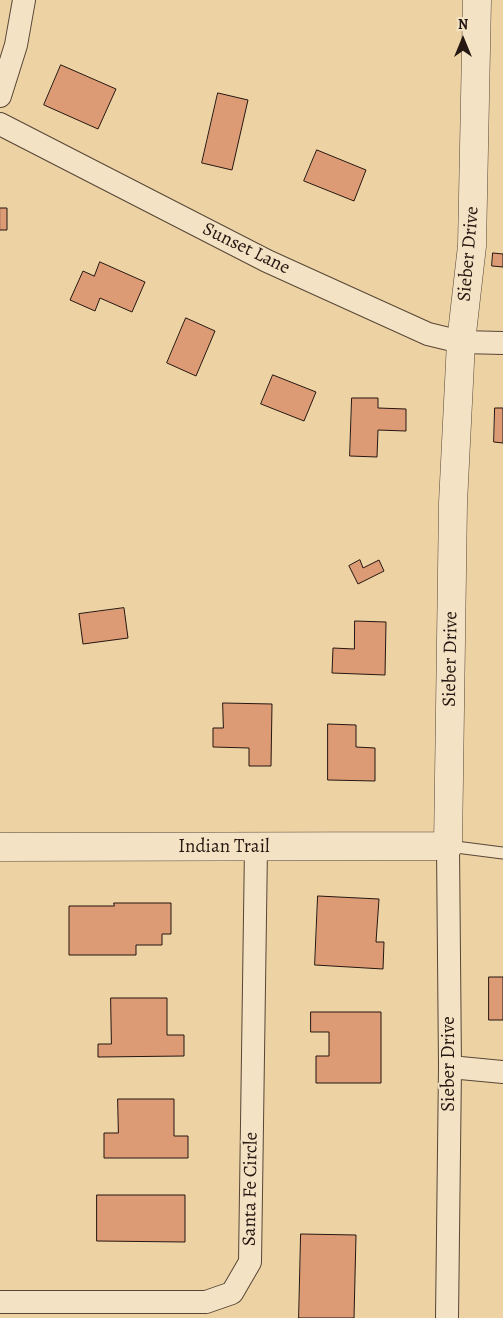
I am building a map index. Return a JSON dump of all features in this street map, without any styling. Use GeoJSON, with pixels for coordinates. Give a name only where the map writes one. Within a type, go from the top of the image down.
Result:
{"type":"FeatureCollection","features":[{"type":"Feature","properties":{"kind":"street"},"geometry":{"type":"LineString","coordinates":[[0,96],[16,45],[24,0]]}},
{"type":"Feature","properties":{"kind":"street","name":"Sieber Drive"},"geometry":{"type":"LineString","coordinates":[[448,1318],[450,1067],[448,846],[452,512],[461,342],[472,246],[477,0]]}},
{"type":"Feature","properties":{"kind":"street","name":"Sunset Lane"},"geometry":{"type":"LineString","coordinates":[[0,124],[267,261],[428,334],[461,342],[503,344]]}},
{"type":"Feature","properties":{"kind":"street","name":"Indian Trail"},"geometry":{"type":"LineString","coordinates":[[0,847],[448,846]]}},
{"type":"Feature","properties":{"kind":"street","name":"Santa Fe Circle"},"geometry":{"type":"LineString","coordinates":[[0,1302],[206,1302],[232,1293],[250,1262],[256,847]]}},
{"type":"Feature","properties":{"kind":"street"},"geometry":{"type":"LineString","coordinates":[[450,1067],[503,1072]]}},
{"type":"Feature","properties":{"kind":"lane"},"geometry":{"type":"LineString","coordinates":[[448,846],[503,853]]}},
{"type":"Feature","properties":{"kind":"building"},"geometry":{"type":"Polygon","coordinates":[[[61,65],[116,89],[98,129],[44,105],[61,65]]]}},
{"type":"Feature","properties":{"kind":"building"},"geometry":{"type":"Polygon","coordinates":[[[218,93],[248,100],[232,170],[202,163],[218,93]]]}},
{"type":"Feature","properties":{"kind":"building"},"geometry":{"type":"Polygon","coordinates":[[[317,150],[366,170],[354,201],[304,181],[317,150]]]}},
{"type":"Feature","properties":{"kind":"building"},"geometry":{"type":"Polygon","coordinates":[[[0,208],[7,208],[7,230],[0,230],[0,208]]]}},
{"type":"Feature","properties":{"kind":"building"},"geometry":{"type":"Polygon","coordinates":[[[493,253],[503,254],[503,267],[492,266],[493,253]]]}},
{"type":"Feature","properties":{"kind":"building"},"geometry":{"type":"Polygon","coordinates":[[[100,262],[145,282],[132,312],[100,298],[95,311],[70,300],[83,271],[94,276],[100,262]]]}},
{"type":"Feature","properties":{"kind":"building"},"geometry":{"type":"Polygon","coordinates":[[[186,318],[215,331],[196,376],[167,363],[186,318]]]}},
{"type":"Feature","properties":{"kind":"building"},"geometry":{"type":"Polygon","coordinates":[[[273,375],[316,392],[304,421],[261,404],[273,375]]]}},
{"type":"Feature","properties":{"kind":"building"},"geometry":{"type":"Polygon","coordinates":[[[352,398],[378,398],[378,408],[406,409],[406,431],[378,430],[377,457],[350,456],[352,398]]]}},
{"type":"Feature","properties":{"kind":"building"},"geometry":{"type":"Polygon","coordinates":[[[495,408],[503,408],[503,443],[494,442],[495,408]]]}},
{"type":"Feature","properties":{"kind":"building"},"geometry":{"type":"Polygon","coordinates":[[[360,560],[363,568],[379,560],[384,571],[358,584],[349,566],[360,560]]]}},
{"type":"Feature","properties":{"kind":"building"},"geometry":{"type":"Polygon","coordinates":[[[124,608],[128,638],[83,644],[79,614],[124,608]]]}},
{"type":"Feature","properties":{"kind":"building"},"geometry":{"type":"Polygon","coordinates":[[[355,621],[386,622],[385,675],[332,673],[333,648],[354,649],[355,621]]]}},
{"type":"Feature","properties":{"kind":"building"},"geometry":{"type":"Polygon","coordinates":[[[223,703],[272,704],[271,766],[249,766],[249,748],[213,747],[213,728],[223,728],[223,703]]]}},
{"type":"Feature","properties":{"kind":"building"},"geometry":{"type":"Polygon","coordinates":[[[328,724],[356,725],[356,747],[375,748],[375,781],[328,780],[328,724]]]}},
{"type":"Feature","properties":{"kind":"building"},"geometry":{"type":"Polygon","coordinates":[[[318,896],[379,899],[376,942],[384,942],[383,969],[315,965],[318,896]]]}},
{"type":"Feature","properties":{"kind":"building"},"geometry":{"type":"Polygon","coordinates":[[[114,903],[171,903],[171,934],[162,934],[162,945],[136,945],[136,955],[69,955],[69,906],[114,906],[114,903]]]}},
{"type":"Feature","properties":{"kind":"building"},"geometry":{"type":"Polygon","coordinates":[[[489,977],[503,977],[503,1020],[489,1020],[489,977]]]}},
{"type":"Feature","properties":{"kind":"building"},"geometry":{"type":"Polygon","coordinates":[[[111,998],[167,998],[167,1035],[184,1035],[184,1056],[98,1057],[98,1044],[111,1044],[111,998]]]}},
{"type":"Feature","properties":{"kind":"building"},"geometry":{"type":"Polygon","coordinates":[[[311,1012],[381,1012],[381,1083],[316,1083],[316,1056],[329,1056],[329,1032],[311,1032],[311,1012]]]}},
{"type":"Feature","properties":{"kind":"building"},"geometry":{"type":"Polygon","coordinates":[[[118,1099],[174,1099],[174,1136],[188,1136],[188,1158],[104,1158],[104,1133],[118,1133],[118,1099]]]}},
{"type":"Feature","properties":{"kind":"building"},"geometry":{"type":"Polygon","coordinates":[[[97,1195],[185,1195],[185,1242],[97,1241],[97,1195]]]}},
{"type":"Feature","properties":{"kind":"building"},"geometry":{"type":"Polygon","coordinates":[[[301,1234],[356,1235],[354,1318],[299,1318],[301,1234]]]}}]}
